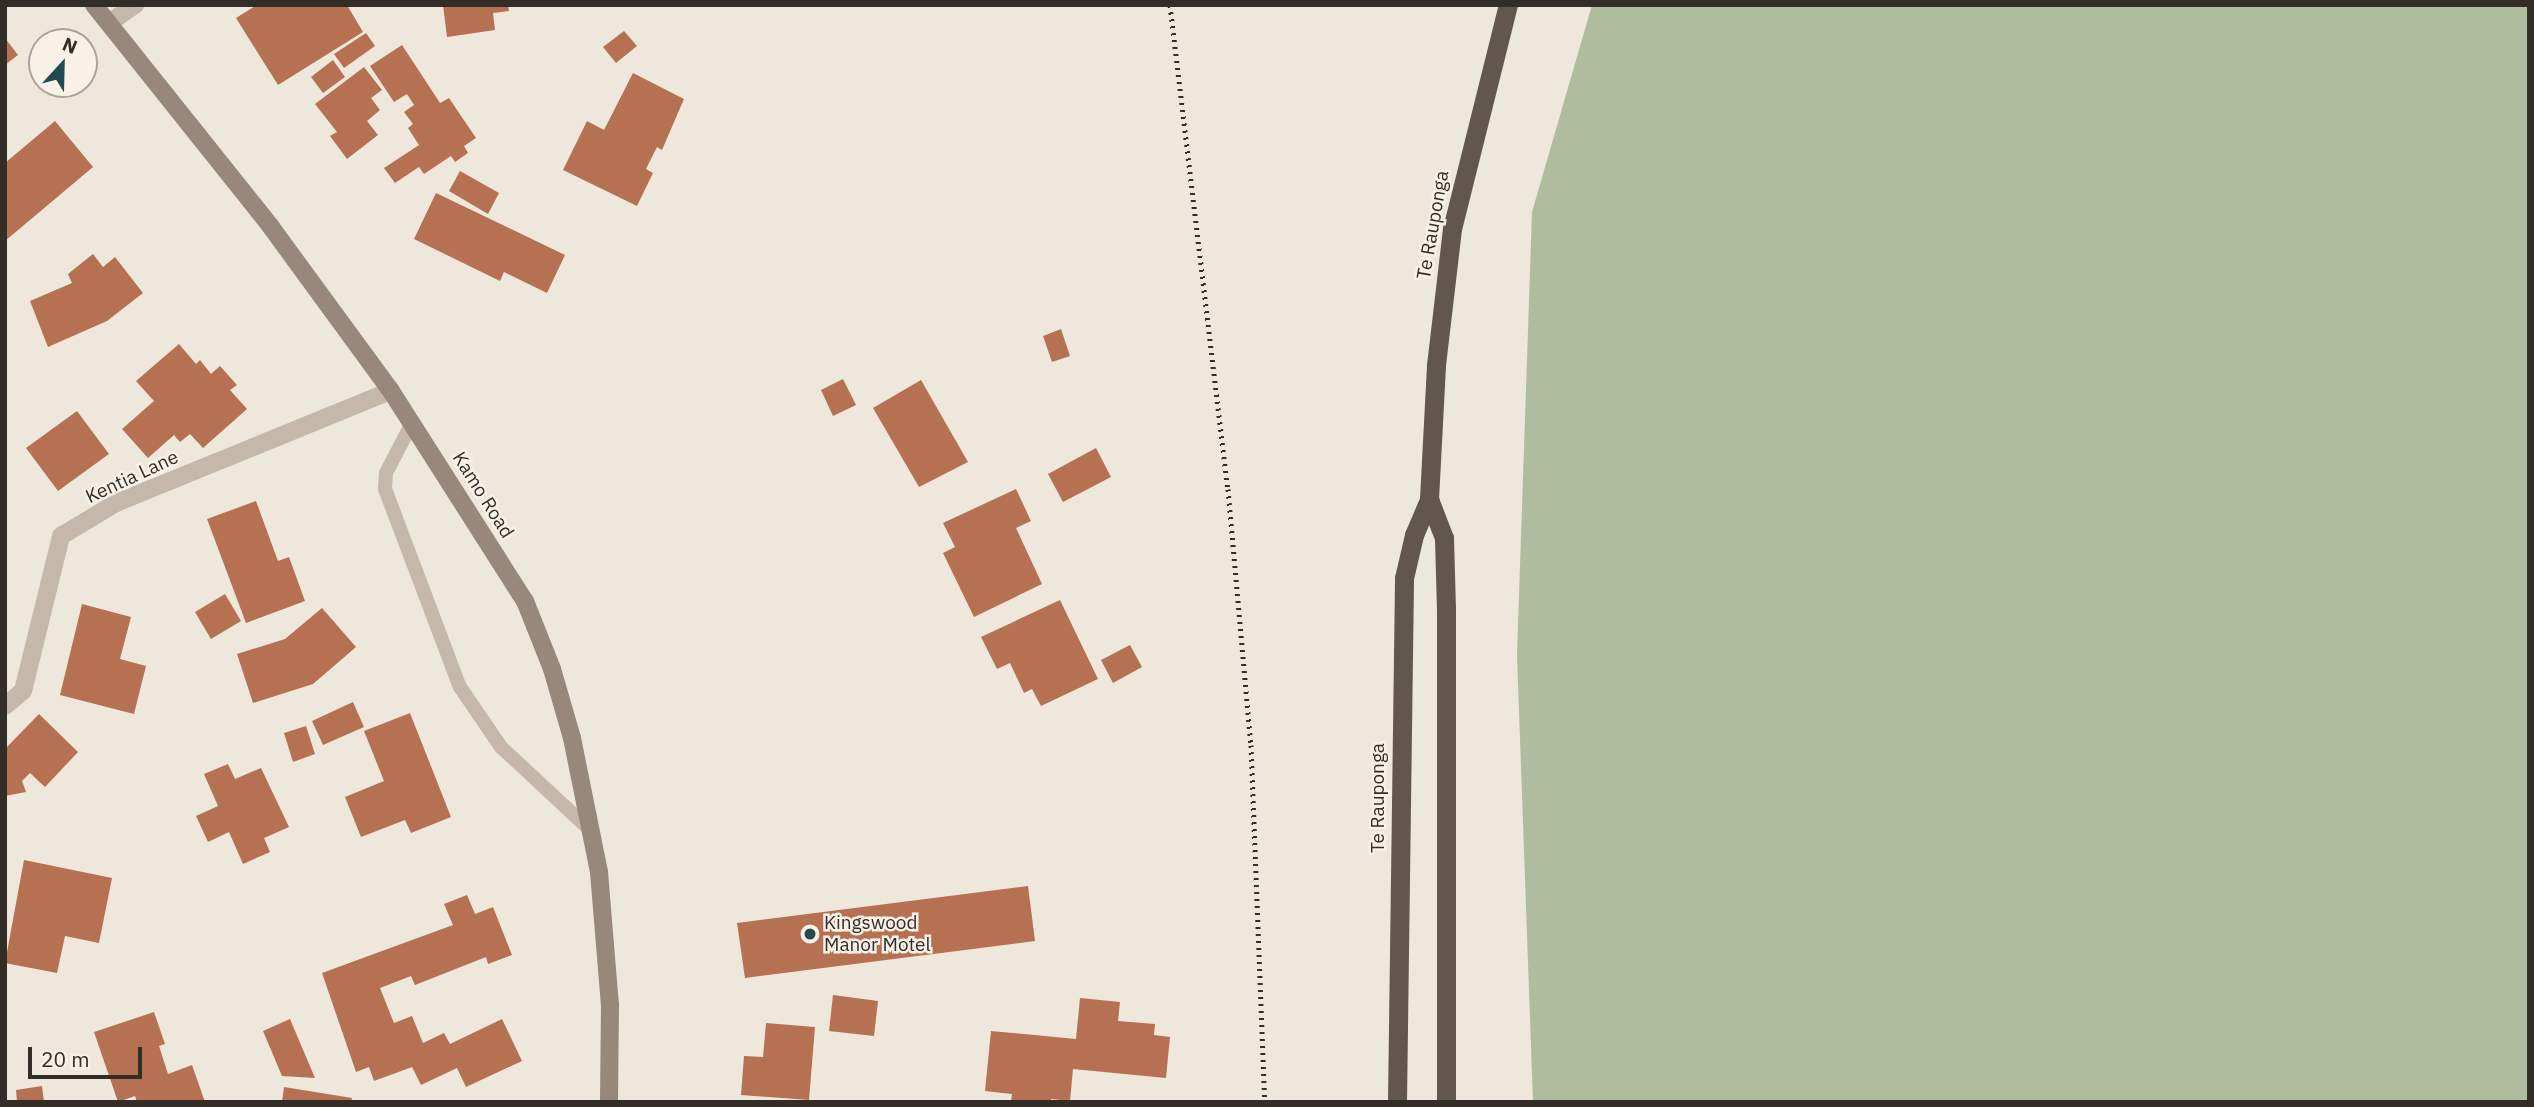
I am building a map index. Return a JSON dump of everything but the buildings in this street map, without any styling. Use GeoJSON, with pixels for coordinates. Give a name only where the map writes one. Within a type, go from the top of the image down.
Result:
{"type":"FeatureCollection","features":[{"type":"Feature","properties":{"kind":"highway","name":"Te Rauponga"},"geometry":{"type":"LineString","coordinates":[[1397,1102],[1404,578],[1413,535],[1429,499],[1436,365],[1452,229],[1508,5]]}},
{"type":"Feature","properties":{"kind":"highway","name":"Te Rauponga"},"geometry":{"type":"LineString","coordinates":[[1429,499],[1444,538],[1447,608],[1446,1102]]}},
{"type":"Feature","properties":{"kind":"main road","name":"Kamo Road"},"geometry":{"type":"LineString","coordinates":[[94,5],[271,228],[391,391],[524,601],[552,669],[590,830],[605,920],[614,1101]]}},
{"type":"Feature","properties":{"kind":"street"},"geometry":{"type":"LineString","coordinates":[[109,23],[135,5]]}},
{"type":"Feature","properties":{"kind":"street","name":"Kentia Lane"},"geometry":{"type":"LineString","coordinates":[[5,706],[23,691],[61,536],[116,503],[391,391]]}},
{"type":"Feature","properties":{"kind":"lane"},"geometry":{"type":"LineString","coordinates":[[412,423],[386,473],[385,489],[460,687],[501,747],[590,830]]}},
{"type":"Feature","properties":{"kind":"green space"},"geometry":{"type":"Polygon","coordinates":[[[1592,5],[2529,5],[2529,1102],[1533,1102],[1517,655],[1532,212],[1592,5]]]}},
{"type":"Feature","properties":{"kind":"railway"},"geometry":{"type":"LineString","coordinates":[[1170,5],[1228,489],[1251,745],[1265,1102]]}},
{"type":"Feature","properties":{"kind":"place","name":"Kingswood Manor Motel"},"geometry":{"type":"Point","coordinates":[810,934]}}]}
